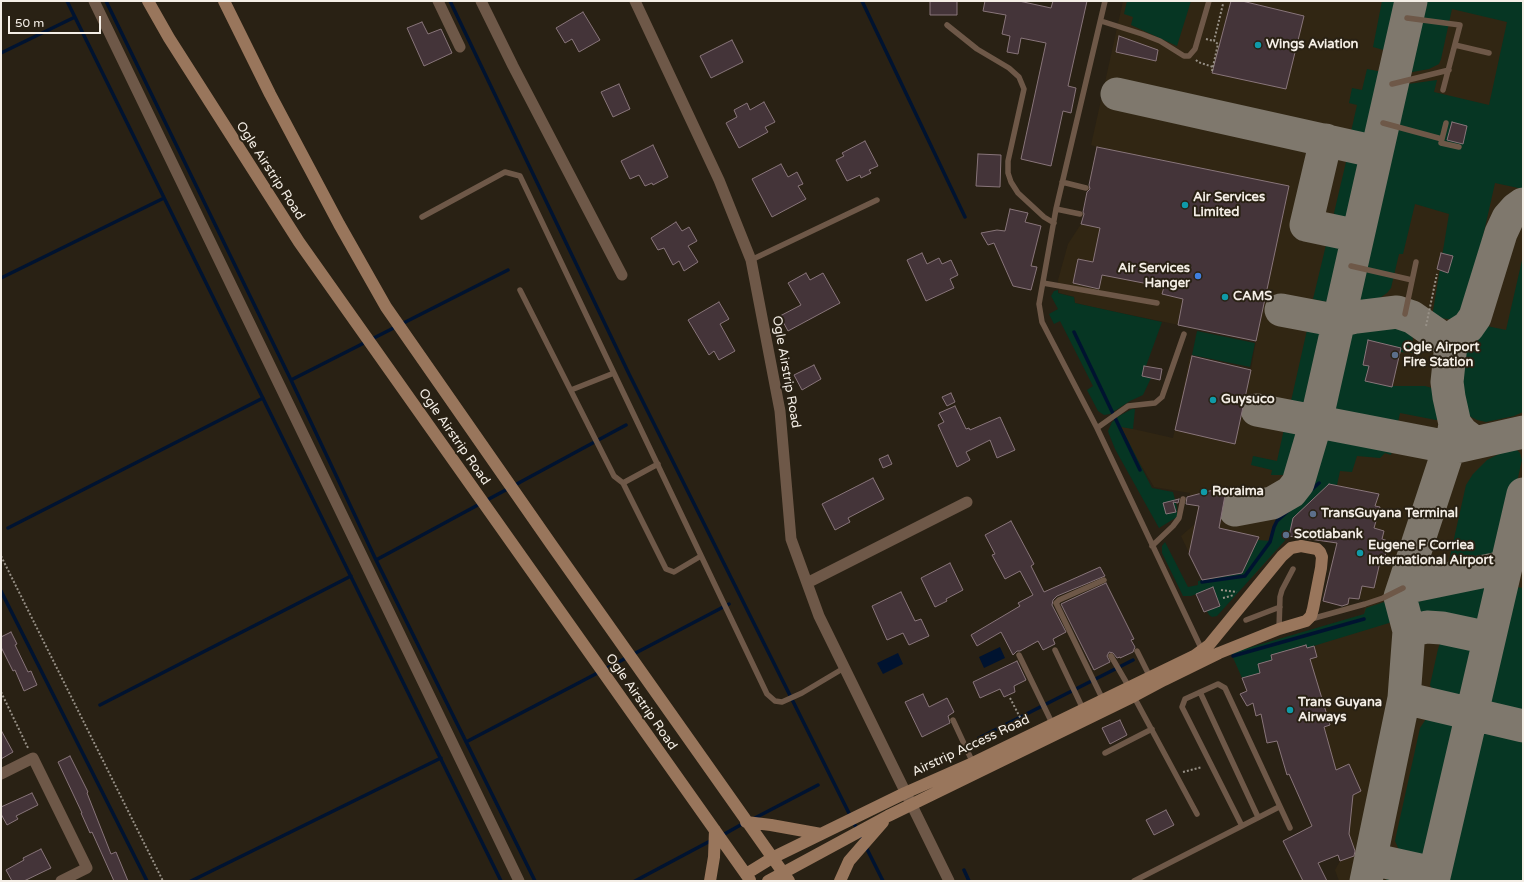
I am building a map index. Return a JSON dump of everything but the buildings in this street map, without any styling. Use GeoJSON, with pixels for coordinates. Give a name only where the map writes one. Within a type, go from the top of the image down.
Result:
{"type":"FeatureCollection","features":[{"type":"Feature","properties":{"kind":"street"},"geometry":{"type":"LineString","coordinates":[[94,1],[519,881]]}},
{"type":"Feature","properties":{"kind":"street","name":"Ogle Airstrip Road"},"geometry":{"type":"LineString","coordinates":[[148,1],[169,38],[299,242],[715,830],[748,879]]}},
{"type":"Feature","properties":{"kind":"street","name":"Ogle Airstrip Road"},"geometry":{"type":"LineString","coordinates":[[224,1],[270,94],[339,224],[386,307],[786,877]]}},
{"type":"Feature","properties":{"kind":"street"},"geometry":{"type":"LineString","coordinates":[[438,1],[460,47]]}},
{"type":"Feature","properties":{"kind":"street"},"geometry":{"type":"LineString","coordinates":[[481,1],[513,66],[622,275]]}},
{"type":"Feature","properties":{"kind":"street","name":"Ogle Airstrip Road"},"geometry":{"type":"LineString","coordinates":[[635,1],[719,180],[751,260],[780,411],[790,540],[819,616],[949,881]]}},
{"type":"Feature","properties":{"kind":"street"},"geometry":{"type":"LineString","coordinates":[[807,583],[966,502]]}},
{"type":"Feature","properties":{"kind":"street"},"geometry":{"type":"LineString","coordinates":[[1202,655],[1282,556],[1291,548],[1301,546],[1317,549],[1322,557],[1312,616],[1309,620]]}},
{"type":"Feature","properties":{"kind":"street","name":"Airstrip Access Road"},"geometry":{"type":"LineString","coordinates":[[768,881],[786,877],[888,816],[1202,655],[1219,653],[1279,629],[1297,625],[1309,620]]}},
{"type":"Feature","properties":{"kind":"street","name":"Airstrip Access Road"},"geometry":{"type":"LineString","coordinates":[[748,879],[772,858],[905,793],[973,763],[1050,720],[1101,695],[1132,692],[1148,672],[1163,675]]}},
{"type":"Feature","properties":{"kind":"street"},"geometry":{"type":"LineString","coordinates":[[1,774],[33,758],[87,868],[61,881]]}},
{"type":"Feature","properties":{"kind":"street"},"geometry":{"type":"LineString","coordinates":[[840,881],[849,861],[888,816]]}},
{"type":"Feature","properties":{"kind":"street"},"geometry":{"type":"LineString","coordinates":[[746,822],[821,834]]}},
{"type":"Feature","properties":{"kind":"street"},"geometry":{"type":"LineString","coordinates":[[710,881],[714,857],[715,830]]}},
{"type":"Feature","properties":{"kind":"lane"},"geometry":{"type":"LineString","coordinates":[[1105,1],[1056,209],[1039,304],[1042,322],[1096,428],[1202,655]]}},
{"type":"Feature","properties":{"kind":"lane"},"geometry":{"type":"LineString","coordinates":[[1101,21],[1160,41],[1184,56],[1189,56],[1192,54],[1198,38],[1209,1]]}},
{"type":"Feature","properties":{"kind":"lane"},"geometry":{"type":"LineString","coordinates":[[1407,18],[1460,25],[1443,90]]}},
{"type":"Feature","properties":{"kind":"lane"},"geometry":{"type":"LineString","coordinates":[[947,25],[977,49],[1009,68],[1020,77],[1024,89],[1008,160],[1008,173],[1011,182],[1018,193],[1044,217],[1054,223]]}},
{"type":"Feature","properties":{"kind":"lane"},"geometry":{"type":"LineString","coordinates":[[1455,46],[1489,53]]}},
{"type":"Feature","properties":{"kind":"lane"},"geometry":{"type":"LineString","coordinates":[[1392,84],[1449,70]]}},
{"type":"Feature","properties":{"kind":"lane"},"geometry":{"type":"LineString","coordinates":[[1384,123],[1442,139]]}},
{"type":"Feature","properties":{"kind":"lane"},"geometry":{"type":"LineString","coordinates":[[1446,123],[1441,143],[1459,148]]}},
{"type":"Feature","properties":{"kind":"lane"},"geometry":{"type":"LineString","coordinates":[[422,217],[505,172],[520,176],[767,694],[775,701],[782,702],[802,693],[844,668]]}},
{"type":"Feature","properties":{"kind":"lane"},"geometry":{"type":"LineString","coordinates":[[1062,182],[1086,188]]}},
{"type":"Feature","properties":{"kind":"lane"},"geometry":{"type":"LineString","coordinates":[[751,260],[877,200]]}},
{"type":"Feature","properties":{"kind":"lane"},"geometry":{"type":"LineString","coordinates":[[1056,209],[1080,214]]}},
{"type":"Feature","properties":{"kind":"lane"},"geometry":{"type":"LineString","coordinates":[[1405,314],[1416,262]]}},
{"type":"Feature","properties":{"kind":"lane"},"geometry":{"type":"LineString","coordinates":[[1351,266],[1412,280]]}},
{"type":"Feature","properties":{"kind":"lane"},"geometry":{"type":"LineString","coordinates":[[1043,283],[1157,303]]}},
{"type":"Feature","properties":{"kind":"lane"},"geometry":{"type":"LineString","coordinates":[[520,290],[614,476],[623,483],[666,569],[674,572],[701,556]]}},
{"type":"Feature","properties":{"kind":"lane"},"geometry":{"type":"LineString","coordinates":[[1096,428],[1120,410],[1128,406],[1135,404],[1155,403],[1162,397],[1184,334]]}},
{"type":"Feature","properties":{"kind":"lane"},"geometry":{"type":"LineString","coordinates":[[571,390],[614,373]]}},
{"type":"Feature","properties":{"kind":"lane"},"geometry":{"type":"LineString","coordinates":[[623,483],[658,464]]}},
{"type":"Feature","properties":{"kind":"lane"},"geometry":{"type":"LineString","coordinates":[[1152,546],[1173,526],[1179,518],[1184,499]]}},
{"type":"Feature","properties":{"kind":"lane"},"geometry":{"type":"LineString","coordinates":[[1279,629],[1282,590],[1293,569]]}},
{"type":"Feature","properties":{"kind":"lane"},"geometry":{"type":"LineString","coordinates":[[1101,695],[1056,603],[1059,600],[1104,580]]}},
{"type":"Feature","properties":{"kind":"lane"},"geometry":{"type":"LineString","coordinates":[[1309,620],[1383,598],[1403,588]]}},
{"type":"Feature","properties":{"kind":"lane"},"geometry":{"type":"LineString","coordinates":[[1246,620],[1280,607]]}},
{"type":"Feature","properties":{"kind":"lane"},"geometry":{"type":"LineString","coordinates":[[1054,650],[1081,705]]}},
{"type":"Feature","properties":{"kind":"lane"},"geometry":{"type":"LineString","coordinates":[[1138,653],[1148,672]]}},
{"type":"Feature","properties":{"kind":"lane"},"geometry":{"type":"LineString","coordinates":[[1019,655],[1050,720]]}},
{"type":"Feature","properties":{"kind":"lane"},"geometry":{"type":"LineString","coordinates":[[1111,656],[1132,692],[1197,814]]}},
{"type":"Feature","properties":{"kind":"lane"},"geometry":{"type":"LineString","coordinates":[[1242,826],[1182,707],[1185,699],[1218,684],[1225,688],[1290,828]]}},
{"type":"Feature","properties":{"kind":"lane"},"geometry":{"type":"LineString","coordinates":[[1200,692],[1258,817]]}},
{"type":"Feature","properties":{"kind":"lane"},"geometry":{"type":"LineString","coordinates":[[954,720],[973,763]]}},
{"type":"Feature","properties":{"kind":"lane"},"geometry":{"type":"LineString","coordinates":[[1105,753],[1152,729]]}},
{"type":"Feature","properties":{"kind":"lane"},"geometry":{"type":"LineString","coordinates":[[1134,881],[1279,807]]}},
{"type":"Feature","properties":{"kind":"path"},"geometry":{"type":"LineString","coordinates":[[1214,41],[1223,4]]}},
{"type":"Feature","properties":{"kind":"path"},"geometry":{"type":"LineString","coordinates":[[1198,38],[1214,41],[1218,44],[1212,71]]}},
{"type":"Feature","properties":{"kind":"path"},"geometry":{"type":"LineString","coordinates":[[1192,54],[1198,62],[1213,67]]}},
{"type":"Feature","properties":{"kind":"path"},"geometry":{"type":"LineString","coordinates":[[1426,326],[1438,274]]}},
{"type":"Feature","properties":{"kind":"path"},"geometry":{"type":"LineString","coordinates":[[1,556],[163,881]]}},
{"type":"Feature","properties":{"kind":"path"},"geometry":{"type":"LineString","coordinates":[[1223,598],[1242,592]]}},
{"type":"Feature","properties":{"kind":"path"},"geometry":{"type":"LineString","coordinates":[[1,692],[33,758]]}},
{"type":"Feature","properties":{"kind":"path"},"geometry":{"type":"LineString","coordinates":[[1010,698],[1025,726]]}},
{"type":"Feature","properties":{"kind":"shaded area"},"geometry":{"type":"Polygon","coordinates":[[[1123,1],[1523,1],[1523,881],[1339,881],[1335,870],[1340,861],[1338,856],[1328,859],[1322,854],[1310,820],[1315,806],[1305,811],[1291,779],[1308,773],[1307,769],[1287,775],[1277,741],[1267,743],[1261,715],[1256,716],[1253,703],[1247,706],[1240,694],[1247,690],[1231,653],[1364,614],[1365,601],[1350,598],[1348,607],[1323,601],[1337,544],[1289,536],[1252,578],[1198,581],[1202,580],[1181,536],[1195,524],[1198,506],[1188,505],[1190,493],[1154,487],[1120,426],[1173,438],[1190,356],[1251,369],[1256,341],[1075,303],[1074,297],[1059,293],[1058,280],[1068,244],[1081,224],[1097,147],[1091,145],[1123,1]]]}},
{"type":"Feature","properties":{"kind":"green space"},"geometry":{"type":"Polygon","coordinates":[[[1127,1],[1191,1],[1177,46],[1131,25],[1133,17],[1124,14],[1127,1]]]}},
{"type":"Feature","properties":{"kind":"green space"},"geometry":{"type":"Polygon","coordinates":[[[1382,1],[1403,1],[1391,52],[1373,47],[1382,1]]]}},
{"type":"Feature","properties":{"kind":"green space"},"geometry":{"type":"Polygon","coordinates":[[[1420,1],[1523,2],[1523,189],[1495,183],[1464,321],[1432,317],[1449,214],[1415,204],[1403,254],[1399,254],[1391,288],[1387,293],[1365,308],[1355,308],[1351,303],[1401,88],[1408,84],[1437,80],[1434,92],[1489,105],[1507,22],[1452,9],[1439,64],[1429,69],[1407,73],[1404,70],[1404,66],[1420,1]]]}},
{"type":"Feature","properties":{"kind":"green space"},"geometry":{"type":"Polygon","coordinates":[[[1367,69],[1388,73],[1372,141],[1350,136],[1357,105],[1349,103],[1352,88],[1362,90],[1367,69]]]}},
{"type":"Feature","properties":{"kind":"green space"},"geometry":{"type":"Polygon","coordinates":[[[1358,155],[1365,159],[1367,167],[1354,219],[1347,223],[1342,223],[1335,218],[1334,213],[1346,162],[1350,157],[1358,155]]]}},
{"type":"Feature","properties":{"kind":"green space"},"geometry":{"type":"Polygon","coordinates":[[[1335,237],[1346,242],[1348,251],[1336,304],[1313,299],[1327,241],[1335,237]]]}},
{"type":"Feature","properties":{"kind":"green space"},"geometry":{"type":"Polygon","coordinates":[[[1523,256],[1523,412],[1514,416],[1486,422],[1477,420],[1471,417],[1458,404],[1452,377],[1461,346],[1469,334],[1482,325],[1506,330],[1523,256]]]}},
{"type":"Feature","properties":{"kind":"green space"},"geometry":{"type":"Polygon","coordinates":[[[1058,290],[1058,293],[1074,297],[1075,303],[1162,322],[1146,366],[1144,366],[1142,376],[1151,378],[1143,395],[1130,401],[1110,414],[1104,415],[1098,411],[1087,390],[1093,386],[1060,321],[1054,324],[1049,314],[1058,309],[1051,296],[1054,291],[1058,290]]]}},
{"type":"Feature","properties":{"kind":"green space"},"geometry":{"type":"Polygon","coordinates":[[[1397,321],[1404,323],[1413,333],[1412,353],[1400,352],[1392,386],[1425,386],[1439,390],[1443,395],[1447,414],[1442,420],[1436,420],[1400,413],[1397,427],[1336,415],[1329,407],[1329,401],[1348,327],[1357,322],[1376,325],[1397,321]]]}},
{"type":"Feature","properties":{"kind":"green space"},"geometry":{"type":"Polygon","coordinates":[[[1313,324],[1327,328],[1331,333],[1312,407],[1291,401],[1307,330],[1309,326],[1313,324]]]}},
{"type":"Feature","properties":{"kind":"green space"},"geometry":{"type":"Polygon","coordinates":[[[1197,331],[1255,343],[1250,367],[1192,355],[1197,331]]]}},
{"type":"Feature","properties":{"kind":"green space"},"geometry":{"type":"Polygon","coordinates":[[[1132,409],[1135,409],[1133,429],[1121,427],[1152,488],[1173,492],[1177,507],[1177,517],[1159,528],[1115,449],[1108,431],[1112,422],[1119,416],[1132,409]]]}},
{"type":"Feature","properties":{"kind":"green space"},"geometry":{"type":"Polygon","coordinates":[[[1286,420],[1310,424],[1302,456],[1298,465],[1292,471],[1283,475],[1271,475],[1272,470],[1251,465],[1253,456],[1277,461],[1286,420]]]}},
{"type":"Feature","properties":{"kind":"green space"},"geometry":{"type":"Polygon","coordinates":[[[1329,429],[1394,443],[1391,455],[1385,453],[1380,458],[1357,456],[1352,472],[1340,471],[1337,485],[1329,484],[1293,518],[1289,536],[1217,616],[1212,617],[1207,611],[1220,605],[1213,588],[1191,596],[1183,596],[1162,553],[1162,546],[1165,542],[1188,587],[1198,585],[1198,581],[1242,573],[1258,540],[1270,541],[1277,518],[1268,515],[1270,509],[1286,502],[1301,490],[1312,477],[1325,433],[1329,429]]]}},
{"type":"Feature","properties":{"kind":"green space"},"geometry":{"type":"Polygon","coordinates":[[[1517,450],[1520,453],[1522,460],[1500,552],[1490,559],[1447,570],[1466,485],[1473,474],[1487,460],[1505,451],[1517,450]]]}},
{"type":"Feature","properties":{"kind":"green space"},"geometry":{"type":"Polygon","coordinates":[[[1475,576],[1485,581],[1492,589],[1486,612],[1472,623],[1462,623],[1432,614],[1416,613],[1409,607],[1408,603],[1410,598],[1417,592],[1475,576]]]}},
{"type":"Feature","properties":{"kind":"green space"},"geometry":{"type":"Polygon","coordinates":[[[1509,586],[1523,588],[1523,718],[1495,711],[1487,701],[1485,694],[1509,586]]]}},
{"type":"Feature","properties":{"kind":"green space"},"geometry":{"type":"Polygon","coordinates":[[[1387,601],[1392,603],[1396,609],[1395,619],[1389,623],[1307,648],[1305,645],[1271,655],[1274,667],[1270,668],[1268,661],[1258,664],[1260,673],[1242,678],[1231,653],[1364,614],[1366,608],[1387,601]]]}},
{"type":"Feature","properties":{"kind":"green space"},"geometry":{"type":"Polygon","coordinates":[[[1449,637],[1466,642],[1475,652],[1467,689],[1461,697],[1451,701],[1442,700],[1436,696],[1430,685],[1440,643],[1449,637]]]}},
{"type":"Feature","properties":{"kind":"green space"},"geometry":{"type":"Polygon","coordinates":[[[1437,714],[1448,717],[1452,721],[1455,726],[1456,737],[1432,844],[1425,854],[1415,858],[1409,858],[1400,852],[1395,841],[1420,728],[1426,719],[1437,714]]]}},
{"type":"Feature","properties":{"kind":"green space"},"geometry":{"type":"Polygon","coordinates":[[[1494,730],[1504,730],[1523,735],[1523,881],[1440,881],[1472,753],[1484,734],[1494,730]]]}},
{"type":"Feature","properties":{"kind":"green space"},"geometry":{"type":"Polygon","coordinates":[[[1405,873],[1413,875],[1418,881],[1384,881],[1392,876],[1405,873]]]}},
{"type":"Feature","properties":{"kind":"water"},"geometry":{"type":"Polygon","coordinates":[[[1000,647],[1005,658],[984,668],[979,657],[1000,647]]]}},
{"type":"Feature","properties":{"kind":"water"},"geometry":{"type":"Polygon","coordinates":[[[898,653],[903,664],[883,674],[877,663],[898,653]]]}},
{"type":"Feature","properties":{"kind":"waterway"},"geometry":{"type":"LineString","coordinates":[[67,1],[501,881]]}},
{"type":"Feature","properties":{"kind":"waterway"},"geometry":{"type":"LineString","coordinates":[[106,1],[291,380],[376,560],[535,881]]}},
{"type":"Feature","properties":{"kind":"waterway"},"geometry":{"type":"LineString","coordinates":[[450,1],[629,374],[883,881]]}},
{"type":"Feature","properties":{"kind":"waterway"},"geometry":{"type":"LineString","coordinates":[[862,1],[965,217]]}},
{"type":"Feature","properties":{"kind":"waterway"},"geometry":{"type":"LineString","coordinates":[[1,53],[75,17]]}},
{"type":"Feature","properties":{"kind":"waterway"},"geometry":{"type":"LineString","coordinates":[[1,278],[164,198]]}},
{"type":"Feature","properties":{"kind":"waterway"},"geometry":{"type":"LineString","coordinates":[[291,380],[508,270]]}},
{"type":"Feature","properties":{"kind":"waterway"},"geometry":{"type":"LineString","coordinates":[[1074,332],[1140,470]]}},
{"type":"Feature","properties":{"kind":"waterway"},"geometry":{"type":"LineString","coordinates":[[8,528],[263,398]]}},
{"type":"Feature","properties":{"kind":"waterway"},"geometry":{"type":"LineString","coordinates":[[376,560],[626,425]]}},
{"type":"Feature","properties":{"kind":"waterway"},"geometry":{"type":"LineString","coordinates":[[1202,582],[1245,576],[1270,542],[1277,521],[1319,483]]}},
{"type":"Feature","properties":{"kind":"waterway"},"geometry":{"type":"LineString","coordinates":[[100,705],[351,576]]}},
{"type":"Feature","properties":{"kind":"waterway"},"geometry":{"type":"LineString","coordinates":[[1,591],[147,881]]}},
{"type":"Feature","properties":{"kind":"waterway"},"geometry":{"type":"LineString","coordinates":[[466,742],[729,604]]}},
{"type":"Feature","properties":{"kind":"waterway"},"geometry":{"type":"LineString","coordinates":[[1233,656],[1364,619]]}},
{"type":"Feature","properties":{"kind":"waterway"},"geometry":{"type":"LineString","coordinates":[[979,738],[1133,660]]}},
{"type":"Feature","properties":{"kind":"waterway"},"geometry":{"type":"LineString","coordinates":[[191,881],[441,758]]}},
{"type":"Feature","properties":{"kind":"waterway"},"geometry":{"type":"LineString","coordinates":[[753,819],[818,785]]}},
{"type":"Feature","properties":{"kind":"waterway"},"geometry":{"type":"LineString","coordinates":[[721,836],[744,823]]}},
{"type":"Feature","properties":{"kind":"waterway"},"geometry":{"type":"LineString","coordinates":[[635,881],[712,840]]}},
{"type":"Feature","properties":{"kind":"waterway"},"geometry":{"type":"LineString","coordinates":[[964,870],[969,881]]}},
{"type":"Feature","properties":{"kind":"taxiway"},"geometry":{"type":"LineString","coordinates":[[1235,510],[1272,503],[1291,492],[1298,483],[1316,422],[1411,1]]}},
{"type":"Feature","properties":{"kind":"taxiway"},"geometry":{"type":"LineString","coordinates":[[1117,94],[1377,152]]}},
{"type":"Feature","properties":{"kind":"taxiway"},"geometry":{"type":"LineString","coordinates":[[1326,140],[1306,225],[1358,236]]}},
{"type":"Feature","properties":{"kind":"taxiway"},"geometry":{"type":"LineString","coordinates":[[1470,439],[1462,433],[1455,424],[1449,397],[1447,382],[1451,344],[1457,334],[1468,327],[1475,317],[1501,233],[1508,218],[1523,204]]}},
{"type":"Feature","properties":{"kind":"taxiway"},"geometry":{"type":"LineString","coordinates":[[1281,310],[1339,321],[1356,317],[1397,312],[1412,317],[1451,344]]}},
{"type":"Feature","properties":{"kind":"taxiway"},"geometry":{"type":"LineString","coordinates":[[1257,410],[1448,447],[1461,446],[1523,432]]}},
{"type":"Feature","properties":{"kind":"taxiway"},"geometry":{"type":"LineString","coordinates":[[1366,881],[1404,698],[1409,631],[1400,597],[1453,436],[1455,424]]}},
{"type":"Feature","properties":{"kind":"taxiway"},"geometry":{"type":"LineString","coordinates":[[1433,881],[1523,494]]}},
{"type":"Feature","properties":{"kind":"taxiway"},"geometry":{"type":"LineString","coordinates":[[1403,588],[1495,569],[1506,565]]}},
{"type":"Feature","properties":{"kind":"taxiway"},"geometry":{"type":"LineString","coordinates":[[1409,631],[1427,627],[1442,628],[1489,638]]}},
{"type":"Feature","properties":{"kind":"taxiway"},"geometry":{"type":"LineString","coordinates":[[1404,698],[1523,726]]}},
{"type":"Feature","properties":{"kind":"taxiway"},"geometry":{"type":"LineString","coordinates":[[1371,859],[1434,873]]}},
{"type":"Feature","properties":{"kind":"place","name":"Wings Aviation"},"geometry":{"type":"Point","coordinates":[1258,45]}},
{"type":"Feature","properties":{"kind":"place","name":"Air Services Limited"},"geometry":{"type":"Point","coordinates":[1185,205]}},
{"type":"Feature","properties":{"kind":"place","name":"Air Services Hanger"},"geometry":{"type":"Point","coordinates":[1198,276]}},
{"type":"Feature","properties":{"kind":"place","name":"CAMS"},"geometry":{"type":"Point","coordinates":[1225,297]}},
{"type":"Feature","properties":{"kind":"place","name":"Ogle Airport Fire Station"},"geometry":{"type":"Point","coordinates":[1395,355]}},
{"type":"Feature","properties":{"kind":"place","name":"Guysuco"},"geometry":{"type":"Point","coordinates":[1213,400]}},
{"type":"Feature","properties":{"kind":"place","name":"Roraima"},"geometry":{"type":"Point","coordinates":[1204,492]}},
{"type":"Feature","properties":{"kind":"place","name":"TransGuyana Terminal"},"geometry":{"type":"Point","coordinates":[1313,514]}},
{"type":"Feature","properties":{"kind":"place","name":"Scotiabank"},"geometry":{"type":"Point","coordinates":[1286,535]}},
{"type":"Feature","properties":{"kind":"place","name":"Eugene F Corriea International Airport"},"geometry":{"type":"Point","coordinates":[1360,553]}},
{"type":"Feature","properties":{"kind":"place","name":"Trans Guyana Airways"},"geometry":{"type":"Point","coordinates":[1290,710]}}]}
